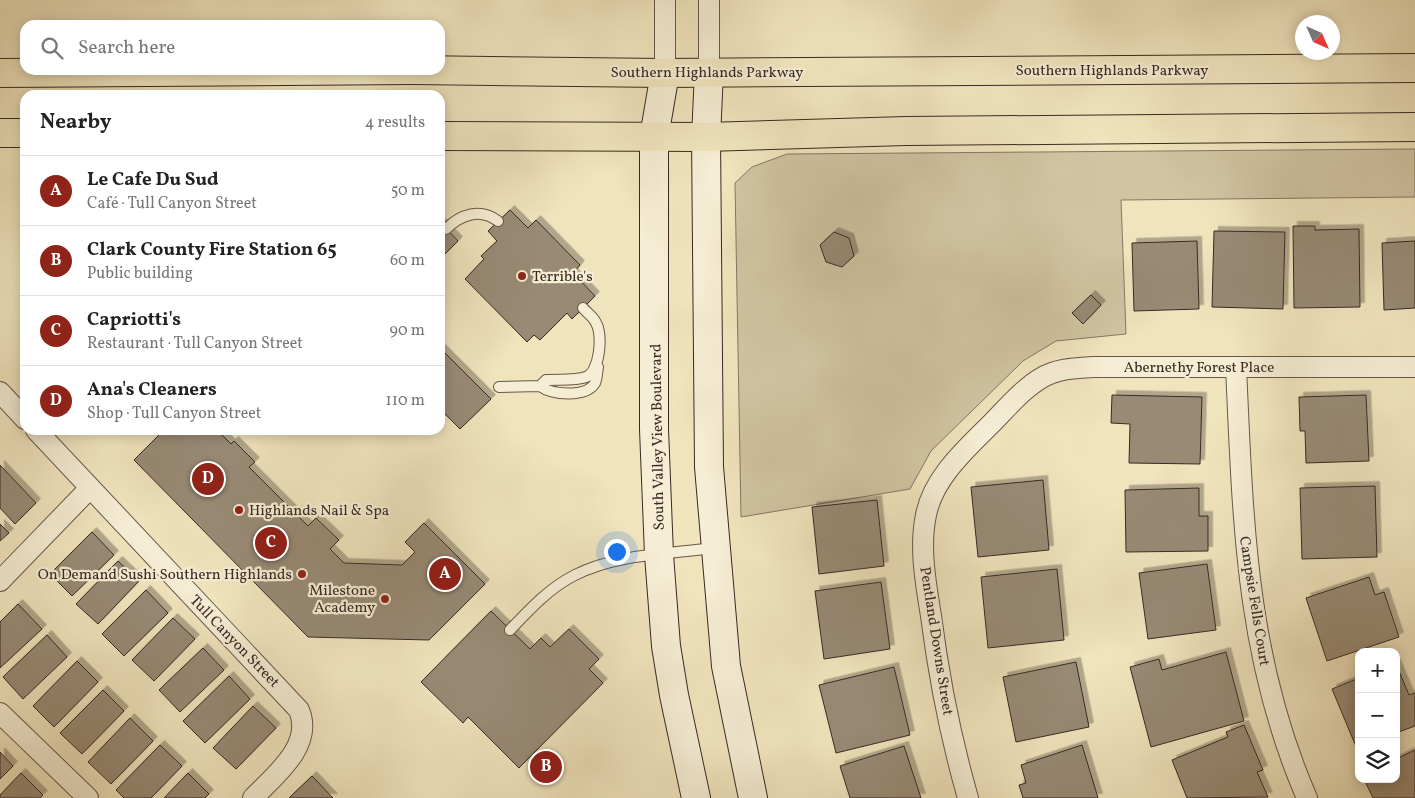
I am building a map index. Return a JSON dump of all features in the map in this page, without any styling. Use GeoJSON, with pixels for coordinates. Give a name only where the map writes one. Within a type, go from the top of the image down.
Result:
{"type":"FeatureCollection","features":[{"type":"Feature","properties":{"kind":"main road","name":"Southern Highlands Parkway"},"geometry":{"type":"LineString","coordinates":[[445,70],[665,73],[1415,68]]}},
{"type":"Feature","properties":{"kind":"main road"},"geometry":{"type":"LineString","coordinates":[[708,72],[706,137],[708,467],[726,666],[753,798]]}},
{"type":"Feature","properties":{"kind":"main road","name":"Southern Highlands Parkway"},"geometry":{"type":"LineString","coordinates":[[0,73],[20,73]]}},
{"type":"Feature","properties":{"kind":"main road","name":"South Valley View Boulevard"},"geometry":{"type":"LineString","coordinates":[[665,73],[654,137],[654,429],[659,555],[665,636],[674,695],[696,798]]}},
{"type":"Feature","properties":{"kind":"main road"},"geometry":{"type":"LineString","coordinates":[[445,136],[706,137],[906,132],[1415,127]]}},
{"type":"Feature","properties":{"kind":"main road"},"geometry":{"type":"LineString","coordinates":[[0,133],[20,133]]}},
{"type":"Feature","properties":{"kind":"street"},"geometry":{"type":"LineString","coordinates":[[665,0],[665,73]]}},
{"type":"Feature","properties":{"kind":"street"},"geometry":{"type":"LineString","coordinates":[[708,0],[708,72]]}},
{"type":"Feature","properties":{"kind":"street","name":"Abernethy Forest Place"},"geometry":{"type":"LineString","coordinates":[[999,417],[1029,388],[1051,373],[1093,367],[1415,366]]}},
{"type":"Feature","properties":{"kind":"street","name":"Campsie Fells Court"},"geometry":{"type":"LineString","coordinates":[[1236,367],[1244,530],[1250,588],[1267,678],[1281,726],[1307,798]]}},
{"type":"Feature","properties":{"kind":"street"},"geometry":{"type":"LineString","coordinates":[[0,392],[20,414]]}},
{"type":"Feature","properties":{"kind":"street","name":"Pentland Downs Street"},"geometry":{"type":"LineString","coordinates":[[968,798],[956,755],[935,649],[924,571],[926,514],[934,492],[946,473],[959,456],[999,417]]}},
{"type":"Feature","properties":{"kind":"street","name":"Tull Canyon Street"},"geometry":{"type":"LineString","coordinates":[[41,435],[298,710],[302,722],[300,739],[296,749],[287,763],[253,798]]}},
{"type":"Feature","properties":{"kind":"street"},"geometry":{"type":"LineString","coordinates":[[0,580],[90,488]]}},
{"type":"Feature","properties":{"kind":"street"},"geometry":{"type":"LineString","coordinates":[[0,713],[88,798]]}},
{"type":"Feature","properties":{"kind":"lane"},"geometry":{"type":"LineString","coordinates":[[446,229],[461,217],[477,213],[490,215],[498,221]]}},
{"type":"Feature","properties":{"kind":"lane"},"geometry":{"type":"LineString","coordinates":[[499,387],[540,386],[549,393],[580,393],[590,388],[596,382],[598,328],[596,322],[583,308]]}},
{"type":"Feature","properties":{"kind":"lane"},"geometry":{"type":"LineString","coordinates":[[540,386],[546,380],[586,377],[594,371],[598,363]]}},
{"type":"Feature","properties":{"kind":"lane"},"geometry":{"type":"LineString","coordinates":[[510,630],[552,590],[574,576],[603,563],[714,548]]}},
{"type":"Feature","properties":{"kind":"shaded area"},"geometry":{"type":"Polygon","coordinates":[[[1415,149],[1415,197],[1121,200],[1126,334],[1056,341],[1023,361],[931,451],[910,489],[741,517],[735,183],[752,167],[787,154],[1415,149]]]}},
{"type":"Feature","properties":{"kind":"building","name":"Terrible's"},"geometry":{"type":"Polygon","coordinates":[[[510,210],[528,228],[536,220],[580,265],[573,273],[595,296],[572,319],[567,313],[540,340],[534,335],[527,342],[465,279],[484,259],[481,256],[497,241],[488,231],[510,210]]]}},
{"type":"Feature","properties":{"kind":"building"},"geometry":{"type":"Polygon","coordinates":[[[1293,226],[1315,226],[1315,230],[1359,229],[1360,307],[1294,308],[1293,226]]]}},
{"type":"Feature","properties":{"kind":"building"},"geometry":{"type":"Polygon","coordinates":[[[445,227],[458,241],[445,254],[445,227]]]}},
{"type":"Feature","properties":{"kind":"building"},"geometry":{"type":"Polygon","coordinates":[[[1214,231],[1285,232],[1283,309],[1212,307],[1214,231]]]}},
{"type":"Feature","properties":{"kind":"building"},"geometry":{"type":"Polygon","coordinates":[[[834,232],[849,238],[854,256],[842,267],[826,262],[820,245],[834,232]]]}},
{"type":"Feature","properties":{"kind":"building"},"geometry":{"type":"Polygon","coordinates":[[[1197,241],[1199,309],[1134,311],[1132,243],[1197,241]]]}},
{"type":"Feature","properties":{"kind":"building"},"geometry":{"type":"Polygon","coordinates":[[[1415,241],[1415,308],[1384,310],[1382,243],[1415,241]]]}},
{"type":"Feature","properties":{"kind":"building"},"geometry":{"type":"Polygon","coordinates":[[[1091,295],[1101,305],[1083,324],[1072,313],[1091,295]]]}},
{"type":"Feature","properties":{"kind":"building"},"geometry":{"type":"Polygon","coordinates":[[[445,353],[491,399],[460,429],[445,414],[445,353]]]}},
{"type":"Feature","properties":{"kind":"building"},"geometry":{"type":"Polygon","coordinates":[[[1112,395],[1202,397],[1200,464],[1129,463],[1130,424],[1111,423],[1112,395]]]}},
{"type":"Feature","properties":{"kind":"building"},"geometry":{"type":"Polygon","coordinates":[[[1366,395],[1369,461],[1306,463],[1305,431],[1300,431],[1299,397],[1366,395]]]}},
{"type":"Feature","properties":{"kind":"building"},"geometry":{"type":"Polygon","coordinates":[[[159,435],[222,435],[231,444],[234,441],[255,462],[249,467],[308,526],[316,518],[339,540],[330,549],[344,563],[402,565],[415,552],[405,542],[424,523],[485,584],[429,640],[308,637],[134,460],[159,435]]]}},
{"type":"Feature","properties":{"kind":"building"},"geometry":{"type":"Polygon","coordinates":[[[0,465],[36,503],[15,524],[0,508],[0,465]]]}},
{"type":"Feature","properties":{"kind":"building"},"geometry":{"type":"Polygon","coordinates":[[[1043,480],[1049,550],[978,557],[971,487],[1043,480]]]}},
{"type":"Feature","properties":{"kind":"building"},"geometry":{"type":"Polygon","coordinates":[[[1375,486],[1377,557],[1302,559],[1300,488],[1375,486]]]}},
{"type":"Feature","properties":{"kind":"building"},"geometry":{"type":"Polygon","coordinates":[[[1199,488],[1199,516],[1208,516],[1208,551],[1126,552],[1125,490],[1199,488]]]}},
{"type":"Feature","properties":{"kind":"building"},"geometry":{"type":"Polygon","coordinates":[[[877,500],[884,566],[819,574],[812,507],[877,500]]]}},
{"type":"Feature","properties":{"kind":"building"},"geometry":{"type":"Polygon","coordinates":[[[0,524],[9,533],[0,541],[0,524]]]}},
{"type":"Feature","properties":{"kind":"building"},"geometry":{"type":"Polygon","coordinates":[[[92,532],[114,555],[72,596],[50,574],[92,532]]]}},
{"type":"Feature","properties":{"kind":"building"},"geometry":{"type":"Polygon","coordinates":[[[118,561],[139,581],[98,624],[76,604],[118,561]]]}},
{"type":"Feature","properties":{"kind":"building"},"geometry":{"type":"Polygon","coordinates":[[[1207,564],[1216,630],[1148,639],[1139,573],[1207,564]]]}},
{"type":"Feature","properties":{"kind":"building"},"geometry":{"type":"Polygon","coordinates":[[[1057,569],[1064,640],[988,648],[981,577],[1057,569]]]}},
{"type":"Feature","properties":{"kind":"building"},"geometry":{"type":"Polygon","coordinates":[[[1369,577],[1375,595],[1384,592],[1399,637],[1366,648],[1355,648],[1355,652],[1327,661],[1306,598],[1369,577]]]}},
{"type":"Feature","properties":{"kind":"building"},"geometry":{"type":"Polygon","coordinates":[[[881,582],[890,649],[824,659],[815,591],[881,582]]]}},
{"type":"Feature","properties":{"kind":"building"},"geometry":{"type":"Polygon","coordinates":[[[146,590],[168,613],[124,656],[102,634],[146,590]]]}},
{"type":"Feature","properties":{"kind":"building"},"geometry":{"type":"Polygon","coordinates":[[[18,604],[42,629],[0,668],[0,622],[18,604]]]}},
{"type":"Feature","properties":{"kind":"building"},"geometry":{"type":"Polygon","coordinates":[[[491,611],[530,649],[541,638],[550,647],[569,629],[599,659],[589,669],[603,683],[519,768],[468,717],[463,723],[421,682],[491,611]]]}},
{"type":"Feature","properties":{"kind":"building"},"geometry":{"type":"Polygon","coordinates":[[[173,618],[195,639],[154,681],[132,660],[173,618]]]}},
{"type":"Feature","properties":{"kind":"building"},"geometry":{"type":"Polygon","coordinates":[[[47,635],[67,657],[23,699],[3,677],[47,635]]]}},
{"type":"Feature","properties":{"kind":"building"},"geometry":{"type":"Polygon","coordinates":[[[203,648],[224,670],[180,712],[159,690],[203,648]]]}},
{"type":"Feature","properties":{"kind":"building"},"geometry":{"type":"Polygon","coordinates":[[[1226,652],[1244,721],[1151,747],[1130,667],[1159,659],[1162,670],[1226,652]]]}},
{"type":"Feature","properties":{"kind":"building"},"geometry":{"type":"Polygon","coordinates":[[[77,661],[98,682],[54,727],[33,706],[77,661]]]}},
{"type":"Feature","properties":{"kind":"building"},"geometry":{"type":"Polygon","coordinates":[[[1076,662],[1089,727],[1016,742],[1003,677],[1076,662]]]}},
{"type":"Feature","properties":{"kind":"building"},"geometry":{"type":"Polygon","coordinates":[[[894,667],[910,735],[836,753],[819,685],[894,667]]]}},
{"type":"Feature","properties":{"kind":"building"},"geometry":{"type":"Polygon","coordinates":[[[1400,674],[1409,695],[1415,693],[1415,726],[1400,732],[1400,674]]]}},
{"type":"Feature","properties":{"kind":"building"},"geometry":{"type":"Polygon","coordinates":[[[229,676],[250,699],[205,743],[183,721],[229,676]]]}},
{"type":"Feature","properties":{"kind":"building"},"geometry":{"type":"Polygon","coordinates":[[[1355,680],[1355,744],[1332,689],[1355,680]]]}},
{"type":"Feature","properties":{"kind":"building"},"geometry":{"type":"Polygon","coordinates":[[[103,690],[124,711],[82,754],[60,733],[103,690]]]}},
{"type":"Feature","properties":{"kind":"building"},"geometry":{"type":"Polygon","coordinates":[[[253,706],[276,728],[236,769],[213,748],[253,706]]]}},
{"type":"Feature","properties":{"kind":"building"},"geometry":{"type":"Polygon","coordinates":[[[130,718],[153,741],[111,784],[88,762],[130,718]]]}},
{"type":"Feature","properties":{"kind":"building"},"geometry":{"type":"Polygon","coordinates":[[[1244,725],[1263,770],[1257,772],[1268,797],[1187,798],[1172,760],[1228,737],[1226,732],[1244,725]]]}},
{"type":"Feature","properties":{"kind":"building"},"geometry":{"type":"Polygon","coordinates":[[[160,745],[182,766],[151,798],[124,798],[116,790],[160,745]]]}},
{"type":"Feature","properties":{"kind":"building"},"geometry":{"type":"Polygon","coordinates":[[[1082,745],[1098,798],[1023,798],[1019,785],[1026,783],[1021,765],[1082,745]]]}},
{"type":"Feature","properties":{"kind":"building"},"geometry":{"type":"Polygon","coordinates":[[[904,746],[921,798],[850,798],[840,766],[904,746]]]}},
{"type":"Feature","properties":{"kind":"building"},"geometry":{"type":"Polygon","coordinates":[[[1415,750],[1415,798],[1373,798],[1366,783],[1400,783],[1400,757],[1415,750]]]}},
{"type":"Feature","properties":{"kind":"building"},"geometry":{"type":"Polygon","coordinates":[[[0,752],[13,766],[0,779],[0,752]]]}},
{"type":"Feature","properties":{"kind":"building"},"geometry":{"type":"Polygon","coordinates":[[[21,773],[43,795],[40,798],[0,798],[0,795],[21,773]]]}},
{"type":"Feature","properties":{"kind":"building"},"geometry":{"type":"Polygon","coordinates":[[[188,773],[209,794],[205,798],[164,798],[188,773]]]}},
{"type":"Feature","properties":{"kind":"building"},"geometry":{"type":"Polygon","coordinates":[[[312,776],[333,798],[289,798],[312,776]]]}},
{"type":"Feature","properties":{"kind":"place","name":"Terrible's"},"geometry":{"type":"Point","coordinates":[522,276]}},
{"type":"Feature","properties":{"kind":"place","name":"Ana's Cleaners"},"geometry":{"type":"Point","coordinates":[208,479]}},
{"type":"Feature","properties":{"kind":"place","name":"Highlands Nail & Spa"},"geometry":{"type":"Point","coordinates":[239,510]}},
{"type":"Feature","properties":{"kind":"place","name":"Capriotti's"},"geometry":{"type":"Point","coordinates":[271,543]}},
{"type":"Feature","properties":{"kind":"place","name":"On Demand Sushi Southern Highlands"},"geometry":{"type":"Point","coordinates":[302,574]}},
{"type":"Feature","properties":{"kind":"place","name":"Le Cafe Du Sud"},"geometry":{"type":"Point","coordinates":[445,574]}},
{"type":"Feature","properties":{"kind":"place","name":"Milestone Academy"},"geometry":{"type":"Point","coordinates":[385,599]}},
{"type":"Feature","properties":{"kind":"place","name":"Clark County Fire Station 65"},"geometry":{"type":"Point","coordinates":[546,767]}}]}
